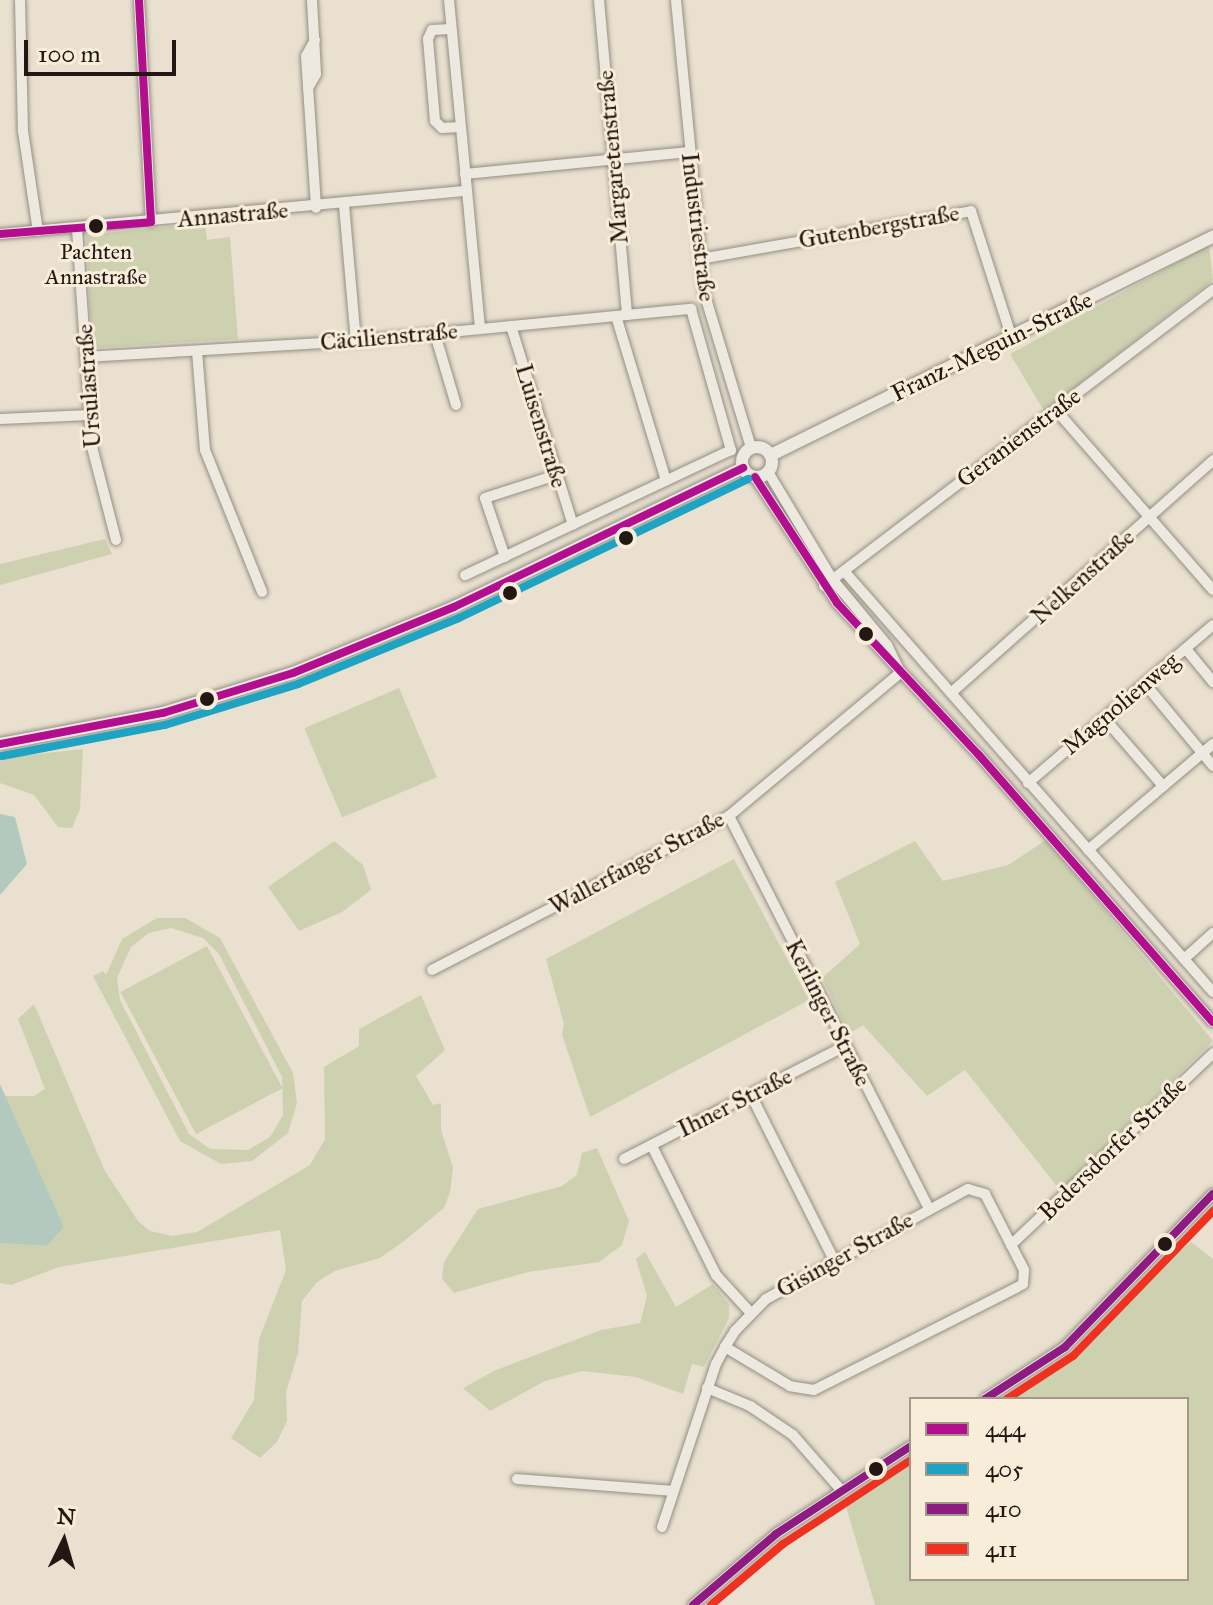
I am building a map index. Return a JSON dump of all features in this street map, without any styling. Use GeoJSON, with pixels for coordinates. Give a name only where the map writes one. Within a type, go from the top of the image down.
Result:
{"type":"FeatureCollection","features":[{"type":"Feature","properties":{"kind":"street"},"geometry":{"type":"LineString","coordinates":[[20,0],[23,131],[38,231]]}},
{"type":"Feature","properties":{"kind":"street"},"geometry":{"type":"LineString","coordinates":[[139,0],[151,222]]}},
{"type":"Feature","properties":{"kind":"street"},"geometry":{"type":"LineString","coordinates":[[312,0],[316,74],[308,88],[316,208]]}},
{"type":"Feature","properties":{"kind":"street"},"geometry":{"type":"LineString","coordinates":[[449,0],[480,329]]}},
{"type":"Feature","properties":{"kind":"street","name":"Margaretenstraße"},"geometry":{"type":"LineString","coordinates":[[599,0],[613,158],[622,315],[666,481]]}},
{"type":"Feature","properties":{"kind":"street","name":"Industriestraße"},"geometry":{"type":"LineString","coordinates":[[676,0],[700,259],[722,363],[751,448]]}},
{"type":"Feature","properties":{"kind":"street"},"geometry":{"type":"LineString","coordinates":[[451,29],[432,30],[428,39],[435,121],[442,128],[460,127]]}},
{"type":"Feature","properties":{"kind":"street"},"geometry":{"type":"LineString","coordinates":[[465,174],[689,152]]}},
{"type":"Feature","properties":{"kind":"street","name":"Annastraße"},"geometry":{"type":"LineString","coordinates":[[0,234],[316,208],[467,191]]}},
{"type":"Feature","properties":{"kind":"street"},"geometry":{"type":"LineString","coordinates":[[344,205],[356,341]]}},
{"type":"Feature","properties":{"kind":"street","name":"Gutenbergstraße"},"geometry":{"type":"LineString","coordinates":[[700,259],[971,211],[1012,339]]}},
{"type":"Feature","properties":{"kind":"street","name":"Ursulastraße"},"geometry":{"type":"LineString","coordinates":[[77,229],[95,467],[116,540]]}},
{"type":"Feature","properties":{"kind":"street","name":"Franz-Meguin-Straße"},"geometry":{"type":"LineString","coordinates":[[771,455],[1012,339],[1213,237]]}},
{"type":"Feature","properties":{"kind":"street","name":"Geranienstraße"},"geometry":{"type":"LineString","coordinates":[[829,583],[1213,290]]}},
{"type":"Feature","properties":{"kind":"street","name":"Cäcilienstraße"},"geometry":{"type":"LineString","coordinates":[[86,357],[356,341],[691,309],[732,447],[666,481]]}},
{"type":"Feature","properties":{"kind":"street","name":"Luisenstraße"},"geometry":{"type":"LineString","coordinates":[[511,326],[573,525]]}},
{"type":"Feature","properties":{"kind":"street"},"geometry":{"type":"LineString","coordinates":[[435,334],[456,405]]}},
{"type":"Feature","properties":{"kind":"street"},"geometry":{"type":"LineString","coordinates":[[197,351],[205,450],[262,592]]}},
{"type":"Feature","properties":{"kind":"street"},"geometry":{"type":"LineString","coordinates":[[1056,410],[1213,590]]}},
{"type":"Feature","properties":{"kind":"street"},"geometry":{"type":"LineString","coordinates":[[0,419],[90,415]]}},
{"type":"Feature","properties":{"kind":"street"},"geometry":{"type":"LineString","coordinates":[[743,468],[743,455],[751,448],[764,448],[771,455],[768,472],[829,583]]}},
{"type":"Feature","properties":{"kind":"street","name":"Nelkenstraße"},"geometry":{"type":"LineString","coordinates":[[951,693],[1213,460]]}},
{"type":"Feature","properties":{"kind":"street"},"geometry":{"type":"LineString","coordinates":[[743,468],[755,477],[829,583],[887,645],[900,670],[1213,1022]]}},
{"type":"Feature","properties":{"kind":"street"},"geometry":{"type":"LineString","coordinates":[[0,744],[172,710],[293,673],[454,607],[743,468]]}},
{"type":"Feature","properties":{"kind":"street"},"geometry":{"type":"LineString","coordinates":[[755,477],[768,472]]}},
{"type":"Feature","properties":{"kind":"street"},"geometry":{"type":"LineString","coordinates":[[505,557],[485,498],[556,475]]}},
{"type":"Feature","properties":{"kind":"street"},"geometry":{"type":"LineString","coordinates":[[465,575],[666,481]]}},
{"type":"Feature","properties":{"kind":"street"},"geometry":{"type":"LineString","coordinates":[[845,572],[1213,992]]}},
{"type":"Feature","properties":{"kind":"street","name":"Magnolienweg"},"geometry":{"type":"LineString","coordinates":[[1028,783],[1213,625]]}},
{"type":"Feature","properties":{"kind":"street"},"geometry":{"type":"LineString","coordinates":[[1186,649],[1213,682]]}},
{"type":"Feature","properties":{"kind":"street","name":"Wallerfanger Straße"},"geometry":{"type":"LineString","coordinates":[[432,970],[729,816],[900,670]]}},
{"type":"Feature","properties":{"kind":"street"},"geometry":{"type":"LineString","coordinates":[[1146,685],[1213,766]]}},
{"type":"Feature","properties":{"kind":"street"},"geometry":{"type":"LineString","coordinates":[[1105,719],[1163,786]]}},
{"type":"Feature","properties":{"kind":"street"},"geometry":{"type":"LineString","coordinates":[[1088,850],[1213,744]]}},
{"type":"Feature","properties":{"kind":"street","name":"Kerlinger Straße"},"geometry":{"type":"LineString","coordinates":[[729,816],[929,1209]]}},
{"type":"Feature","properties":{"kind":"street"},"geometry":{"type":"LineString","coordinates":[[1184,959],[1213,933]]}},
{"type":"Feature","properties":{"kind":"street","name":"Ihner Straße"},"geometry":{"type":"LineString","coordinates":[[624,1159],[845,1046]]}},
{"type":"Feature","properties":{"kind":"street","name":"Bedersdorfer Straße"},"geometry":{"type":"LineString","coordinates":[[1011,1245],[1213,1053]]}},
{"type":"Feature","properties":{"kind":"street"},"geometry":{"type":"LineString","coordinates":[[751,1095],[834,1260]]}},
{"type":"Feature","properties":{"kind":"street"},"geometry":{"type":"LineString","coordinates":[[652,1146],[716,1275],[750,1312]]}},
{"type":"Feature","properties":{"kind":"street","name":"Gisinger Straße"},"geometry":{"type":"LineString","coordinates":[[662,1527],[707,1388],[725,1347],[750,1312],[834,1260],[929,1209],[978,1188],[1011,1245]]}},
{"type":"Feature","properties":{"kind":"street"},"geometry":{"type":"LineString","coordinates":[[988,1397],[1065,1347],[1213,1194]]}},
{"type":"Feature","properties":{"kind":"street"},"geometry":{"type":"LineString","coordinates":[[725,1347],[790,1386],[824,1388],[1023,1284],[1024,1270],[1011,1245]]}},
{"type":"Feature","properties":{"kind":"street"},"geometry":{"type":"LineString","coordinates":[[707,1388],[750,1406],[793,1435],[842,1491]]}},
{"type":"Feature","properties":{"kind":"street"},"geometry":{"type":"LineString","coordinates":[[693,1605],[776,1534],[909,1447]]}},
{"type":"Feature","properties":{"kind":"street"},"geometry":{"type":"LineString","coordinates":[[517,1479],[673,1491]]}},
{"type":"Feature","properties":{"kind":"green space"},"geometry":{"type":"Polygon","coordinates":[[[205,223],[207,240],[230,237],[238,339],[92,348],[86,235],[205,223]]]}},
{"type":"Feature","properties":{"kind":"green space"},"geometry":{"type":"Polygon","coordinates":[[[1209,245],[1213,280],[1044,411],[1010,354],[1209,245]]]}},
{"type":"Feature","properties":{"kind":"green space"},"geometry":{"type":"Polygon","coordinates":[[[105,539],[112,554],[0,585],[0,564],[105,539]]]}},
{"type":"Feature","properties":{"kind":"green space"},"geometry":{"type":"Polygon","coordinates":[[[399,688],[437,777],[342,818],[304,728],[399,688]]]}},
{"type":"Feature","properties":{"kind":"green space"},"geometry":{"type":"Polygon","coordinates":[[[83,749],[80,809],[72,828],[58,827],[34,795],[0,783],[0,758],[83,749]]]}},
{"type":"Feature","properties":{"kind":"green space"},"geometry":{"type":"Polygon","coordinates":[[[1046,840],[1213,1041],[1060,1190],[965,1070],[927,1096],[863,1025],[849,1034],[822,978],[860,944],[835,882],[915,841],[943,881],[1008,865],[1046,840]]]}},
{"type":"Feature","properties":{"kind":"green space"},"geometry":{"type":"Polygon","coordinates":[[[334,841],[363,865],[371,890],[342,912],[299,931],[268,887],[334,841]]]}},
{"type":"Feature","properties":{"kind":"green space"},"geometry":{"type":"Polygon","coordinates":[[[734,859],[809,1000],[590,1117],[562,1035],[564,1024],[546,959],[734,859]]]}},
{"type":"Feature","properties":{"kind":"green space"},"geometry":{"type":"Polygon","coordinates":[[[157,918],[185,918],[220,938],[293,1073],[297,1103],[288,1133],[252,1161],[221,1164],[180,1141],[93,976],[103,971],[106,975],[122,939],[157,918]],[[171,928],[149,933],[131,947],[117,978],[120,1000],[189,1134],[210,1149],[248,1150],[270,1137],[283,1115],[282,1077],[219,954],[203,938],[171,928]]]}},
{"type":"Feature","properties":{"kind":"green space"},"geometry":{"type":"Polygon","coordinates":[[[207,946],[283,1088],[196,1134],[120,992],[207,946]]]}},
{"type":"Feature","properties":{"kind":"green space"},"geometry":{"type":"Polygon","coordinates":[[[421,995],[445,1050],[416,1076],[433,1105],[441,1103],[441,1130],[453,1168],[450,1192],[444,1208],[404,1241],[380,1258],[335,1271],[317,1282],[302,1301],[298,1353],[286,1392],[287,1421],[277,1442],[260,1458],[231,1438],[254,1400],[259,1339],[286,1270],[280,1230],[59,1267],[11,1285],[0,1283],[0,1243],[47,1246],[64,1227],[4,1096],[34,1096],[45,1089],[18,1019],[34,1004],[105,1171],[138,1221],[150,1231],[172,1236],[197,1232],[310,1165],[325,1139],[324,1067],[359,1046],[359,1029],[421,995]]]}},
{"type":"Feature","properties":{"kind":"green space"},"geometry":{"type":"Polygon","coordinates":[[[597,1148],[629,1221],[622,1245],[599,1262],[528,1272],[454,1293],[442,1279],[444,1262],[478,1209],[562,1186],[577,1175],[582,1153],[597,1148]]]}},
{"type":"Feature","properties":{"kind":"green space"},"geometry":{"type":"Polygon","coordinates":[[[1191,1242],[1213,1259],[1213,1605],[875,1605],[845,1503],[909,1463],[909,1581],[1189,1581],[1189,1397],[1013,1397],[1065,1360],[1143,1280],[1191,1242]]]}},
{"type":"Feature","properties":{"kind":"green space"},"geometry":{"type":"Polygon","coordinates":[[[645,1252],[676,1307],[713,1284],[729,1304],[729,1318],[704,1367],[692,1364],[683,1394],[636,1377],[582,1371],[545,1381],[490,1411],[463,1388],[496,1370],[601,1330],[640,1323],[647,1296],[636,1259],[645,1252]]]}},
{"type":"Feature","properties":{"kind":"shaded area"},"geometry":{"type":"Polygon","coordinates":[[[0,814],[15,817],[27,864],[0,895],[0,814]]]}},
{"type":"Feature","properties":{"kind":"shaded area"},"geometry":{"type":"Polygon","coordinates":[[[0,1084],[64,1227],[47,1246],[0,1243],[0,1084]]]}},
{"type":"Feature","properties":{"kind":"transit line","name":"444"},"geometry":{"type":"LineString","coordinates":[[0,234],[151,222],[139,0]]}},
{"type":"Feature","properties":{"kind":"transit line","name":"444"},"geometry":{"type":"LineString","coordinates":[[0,744],[163,713],[293,673],[454,607],[743,468]]}},
{"type":"Feature","properties":{"kind":"transit line","name":"444"},"geometry":{"type":"LineString","coordinates":[[755,477],[837,603],[978,754],[1213,1022]]}},
{"type":"Feature","properties":{"kind":"transit line","name":"405"},"geometry":{"type":"LineString","coordinates":[[2,756],[165,725],[298,684],[459,618],[748,479]]}},
{"type":"Feature","properties":{"kind":"transit line","name":"410"},"geometry":{"type":"LineString","coordinates":[[988,1397],[1065,1347],[1213,1194]]}},
{"type":"Feature","properties":{"kind":"transit line","name":"411"},"geometry":{"type":"LineString","coordinates":[[1010,1397],[1073,1356],[1213,1211]]}},
{"type":"Feature","properties":{"kind":"transit line","name":"410"},"geometry":{"type":"LineString","coordinates":[[693,1605],[776,1534],[909,1447]]}},
{"type":"Feature","properties":{"kind":"transit line","name":"411"},"geometry":{"type":"LineString","coordinates":[[711,1605],[783,1544],[909,1461]]}},
{"type":"Feature","properties":{"kind":"place","name":"Pachten Annastraße"},"geometry":{"type":"Point","coordinates":[96,226]}}]}
